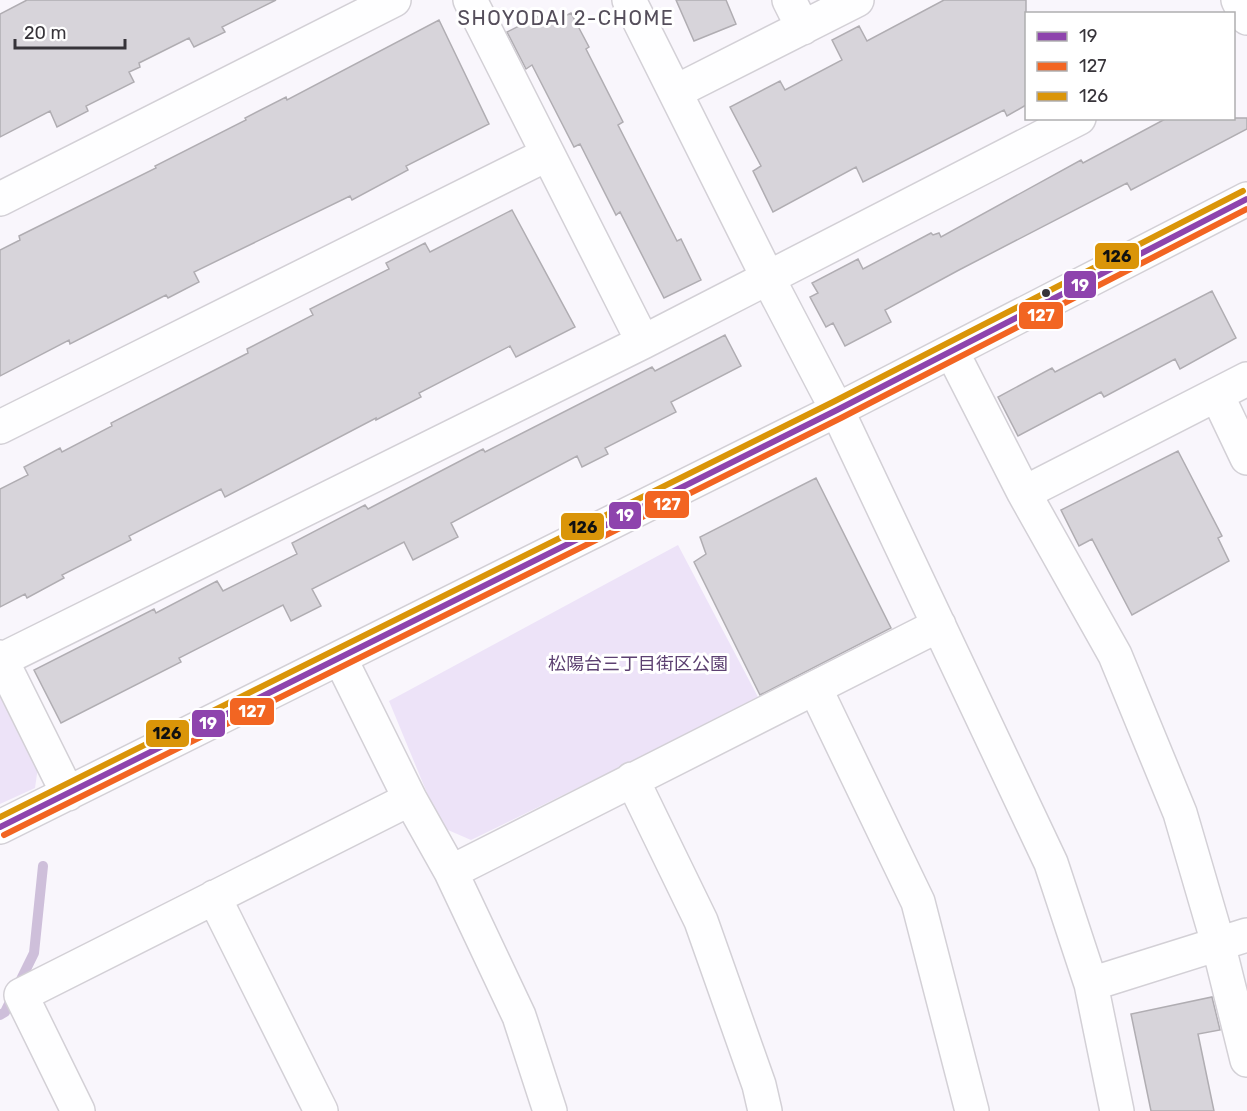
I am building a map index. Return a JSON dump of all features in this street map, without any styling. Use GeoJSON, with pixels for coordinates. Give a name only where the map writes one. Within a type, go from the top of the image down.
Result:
{"type":"FeatureCollection","features":[{"type":"Feature","properties":{"kind":"street"},"geometry":{"type":"LineString","coordinates":[[0,199],[394,0]]}},
{"type":"Feature","properties":{"kind":"street"},"geometry":{"type":"LineString","coordinates":[[470,0],[643,342]]}},
{"type":"Feature","properties":{"kind":"street"},"geometry":{"type":"LineString","coordinates":[[629,0],[768,278],[837,410],[1051,863],[1090,984],[1117,1111]]}},
{"type":"Feature","properties":{"kind":"street"},"geometry":{"type":"LineString","coordinates":[[675,92],[796,14],[857,0]]}},
{"type":"Feature","properties":{"kind":"street"},"geometry":{"type":"LineString","coordinates":[[1238,0],[1247,18]]}},
{"type":"Feature","properties":{"kind":"street"},"geometry":{"type":"LineString","coordinates":[[68,794],[1,659],[643,342],[1075,120]]}},
{"type":"Feature","properties":{"kind":"street"},"geometry":{"type":"LineString","coordinates":[[0,426],[548,154]]}},
{"type":"Feature","properties":{"kind":"street"},"geometry":{"type":"LineString","coordinates":[[0,827],[837,410],[1247,199]]}},
{"type":"Feature","properties":{"kind":"street"},"geometry":{"type":"LineString","coordinates":[[952,352],[1024,492],[1115,655],[1233,939],[1247,1060]]}},
{"type":"Feature","properties":{"kind":"street"},"geometry":{"type":"LineString","coordinates":[[1024,492],[1247,379]]}},
{"type":"Feature","properties":{"kind":"street"},"geometry":{"type":"LineString","coordinates":[[1217,395],[1247,458]]}},
{"type":"Feature","properties":{"kind":"street"},"geometry":{"type":"LineString","coordinates":[[451,872],[939,625]]}},
{"type":"Feature","properties":{"kind":"street"},"geometry":{"type":"LineString","coordinates":[[340,658],[410,800],[451,872],[519,1016],[550,1111]]}},
{"type":"Feature","properties":{"kind":"street"},"geometry":{"type":"LineString","coordinates":[[815,688],[918,902],[972,1111]]}},
{"type":"Feature","properties":{"kind":"street"},"geometry":{"type":"LineString","coordinates":[[632,779],[701,921],[759,1085],[765,1111]]}},
{"type":"Feature","properties":{"kind":"street"},"geometry":{"type":"LineString","coordinates":[[78,1111],[21,994],[410,800]]}},
{"type":"Feature","properties":{"kind":"street"},"geometry":{"type":"LineString","coordinates":[[214,897],[321,1111]]}},
{"type":"Feature","properties":{"kind":"street"},"geometry":{"type":"LineString","coordinates":[[1090,984],[1233,939]]}},
{"type":"Feature","properties":{"kind":"green space","name":"松陽台三丁目街区公園"},"geometry":{"type":"Polygon","coordinates":[[[678,545],[759,699],[471,840],[441,827],[389,701],[678,545]]]}},
{"type":"Feature","properties":{"kind":"green space"},"geometry":{"type":"Polygon","coordinates":[[[0,693],[38,767],[35,788],[0,804],[0,693]]]}},
{"type":"Feature","properties":{"kind":"building"},"geometry":{"type":"Polygon","coordinates":[[[27,0],[276,0],[222,27],[225,32],[194,47],[189,38],[139,63],[140,67],[129,72],[134,82],[86,106],[88,111],[57,127],[50,111],[0,137],[0,14],[27,0]]]}},
{"type":"Feature","properties":{"kind":"building"},"geometry":{"type":"Polygon","coordinates":[[[676,0],[726,0],[736,24],[694,41],[676,0]]]}},
{"type":"Feature","properties":{"kind":"building"},"geometry":{"type":"Polygon","coordinates":[[[944,0],[1026,0],[1025,106],[1007,116],[1004,110],[863,182],[856,167],[773,212],[753,171],[761,166],[730,107],[780,81],[785,90],[842,60],[832,40],[859,26],[867,41],[944,0]]]}},
{"type":"Feature","properties":{"kind":"building"},"geometry":{"type":"Polygon","coordinates":[[[571,13],[589,47],[586,49],[623,122],[618,125],[677,241],[681,239],[701,280],[664,298],[620,212],[616,215],[580,144],[574,147],[532,65],[526,69],[507,32],[541,15],[547,25],[571,13]]]}},
{"type":"Feature","properties":{"kind":"building"},"geometry":{"type":"Polygon","coordinates":[[[439,20],[489,124],[406,166],[408,170],[352,200],[350,196],[194,272],[199,282],[168,298],[166,295],[70,344],[69,340],[0,376],[0,250],[20,240],[19,236],[156,168],[155,166],[246,120],[245,118],[286,97],[287,100],[439,20]]]}},
{"type":"Feature","properties":{"kind":"building"},"geometry":{"type":"Polygon","coordinates":[[[1247,118],[1247,129],[1131,190],[1127,183],[885,310],[891,322],[845,346],[833,323],[826,327],[810,297],[818,293],[812,283],[858,259],[863,269],[931,233],[933,235],[939,233],[941,237],[1081,160],[1083,163],[1163,120],[1247,118]]]}},
{"type":"Feature","properties":{"kind":"building"},"geometry":{"type":"Polygon","coordinates":[[[512,210],[575,327],[516,357],[510,346],[419,393],[421,397],[225,497],[221,489],[129,536],[131,540],[62,575],[64,578],[27,598],[25,594],[0,607],[0,489],[28,475],[24,467],[60,448],[62,452],[112,426],[111,423],[248,353],[247,349],[313,315],[310,309],[389,269],[386,263],[425,243],[430,252],[512,210]]]}},
{"type":"Feature","properties":{"kind":"building"},"geometry":{"type":"Polygon","coordinates":[[[1212,291],[1236,338],[1180,369],[1175,359],[1104,397],[1101,392],[1018,436],[998,397],[1052,368],[1055,372],[1212,291]]]}},
{"type":"Feature","properties":{"kind":"building"},"geometry":{"type":"Polygon","coordinates":[[[725,335],[741,366],[671,402],[676,412],[605,448],[608,454],[582,467],[577,456],[451,523],[458,537],[413,560],[404,542],[312,589],[321,606],[291,621],[283,605],[179,658],[181,662],[61,723],[34,670],[154,609],[156,613],[217,581],[223,591],[297,554],[292,543],[365,505],[368,509],[483,449],[485,452],[652,367],[655,371],[725,335]]]}},
{"type":"Feature","properties":{"kind":"building"},"geometry":{"type":"Polygon","coordinates":[[[1178,451],[1222,536],[1218,538],[1229,561],[1132,615],[1092,539],[1079,546],[1061,510],[1178,451]]]}},
{"type":"Feature","properties":{"kind":"building"},"geometry":{"type":"Polygon","coordinates":[[[816,478],[891,628],[760,695],[694,562],[706,554],[700,537],[816,478]]]}},
{"type":"Feature","properties":{"kind":"building"},"geometry":{"type":"Polygon","coordinates":[[[1212,997],[1220,1030],[1198,1034],[1214,1111],[1151,1111],[1131,1014],[1212,997]]]}},
{"type":"Feature","properties":{"kind":"waterway"},"geometry":{"type":"LineString","coordinates":[[0,1015],[5,1012],[34,953],[43,866]]}},
{"type":"Feature","properties":{"kind":"transit line","name":"126"},"geometry":{"type":"LineString","coordinates":[[0,817],[833,402],[1243,191]]}},
{"type":"Feature","properties":{"kind":"transit line","name":"19"},"geometry":{"type":"LineString","coordinates":[[0,827],[837,410],[1247,199]]}},
{"type":"Feature","properties":{"kind":"transit line","name":"127"},"geometry":{"type":"LineString","coordinates":[[4,835],[841,418],[1247,209]]}},
{"type":"Feature","properties":{"kind":"district","name":"SHOYODAI 2-CHOME"},"geometry":{"type":"Point","coordinates":[566,18]}}]}
